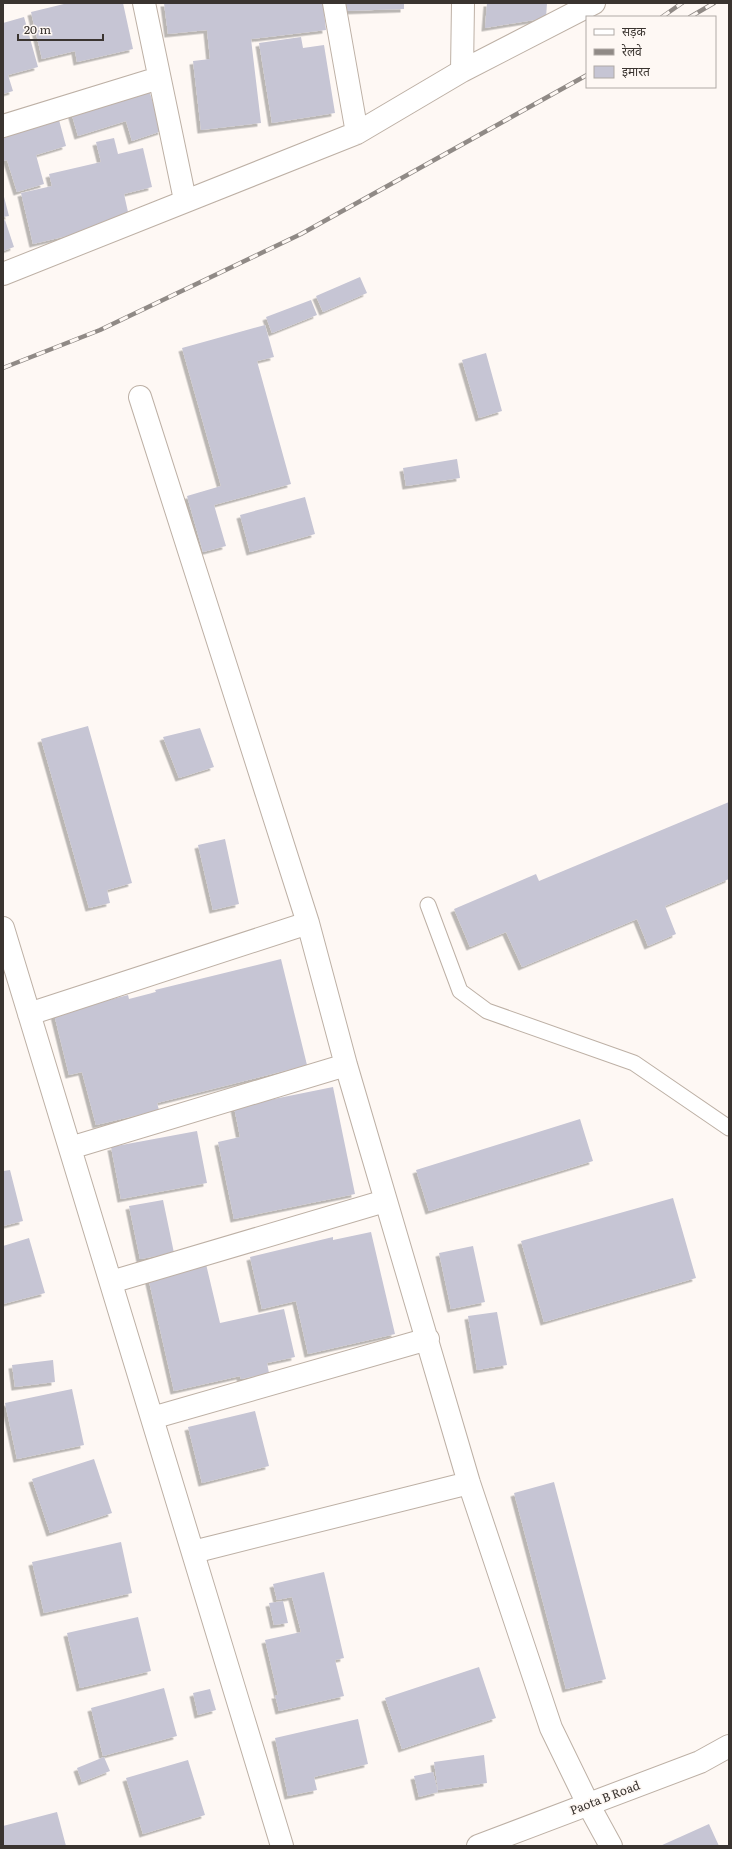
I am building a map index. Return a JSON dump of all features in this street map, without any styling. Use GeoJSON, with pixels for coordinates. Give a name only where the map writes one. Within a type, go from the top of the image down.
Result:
{"type":"FeatureCollection","features":[{"type":"Feature","properties":{"kind":"street"},"geometry":{"type":"LineString","coordinates":[[144,3],[185,200]]}},
{"type":"Feature","properties":{"kind":"street"},"geometry":{"type":"LineString","coordinates":[[334,3],[357,133]]}},
{"type":"Feature","properties":{"kind":"street"},"geometry":{"type":"LineString","coordinates":[[462,70],[463,3]]}},
{"type":"Feature","properties":{"kind":"street"},"geometry":{"type":"LineString","coordinates":[[3,274],[185,200],[357,133],[462,70],[594,3]]}},
{"type":"Feature","properties":{"kind":"street"},"geometry":{"type":"LineString","coordinates":[[3,126],[159,78]]}},
{"type":"Feature","properties":{"kind":"street"},"geometry":{"type":"LineString","coordinates":[[140,397],[308,923],[346,1065],[385,1201],[428,1339],[469,1483],[551,1728],[588,1804],[611,1846]]}},
{"type":"Feature","properties":{"kind":"street"},"geometry":{"type":"LineString","coordinates":[[30,1014],[308,923]]}},
{"type":"Feature","properties":{"kind":"street"},"geometry":{"type":"LineString","coordinates":[[3,928],[282,1846]]}},
{"type":"Feature","properties":{"kind":"street"},"geometry":{"type":"LineString","coordinates":[[70,1148],[346,1065]]}},
{"type":"Feature","properties":{"kind":"street"},"geometry":{"type":"LineString","coordinates":[[111,1282],[385,1201]]}},
{"type":"Feature","properties":{"kind":"street"},"geometry":{"type":"LineString","coordinates":[[152,1418],[428,1339]]}},
{"type":"Feature","properties":{"kind":"street"},"geometry":{"type":"LineString","coordinates":[[193,1552],[469,1483]]}},
{"type":"Feature","properties":{"kind":"street","name":"Paota B Road"},"geometry":{"type":"LineString","coordinates":[[478,1846],[700,1762],[729,1746]]}},
{"type":"Feature","properties":{"kind":"lane"},"geometry":{"type":"LineString","coordinates":[[428,905],[460,991],[487,1011],[634,1063],[729,1128]]}},
{"type":"Feature","properties":{"kind":"building"},"geometry":{"type":"Polygon","coordinates":[[[68,3],[123,3],[133,49],[77,62],[75,51],[42,59],[31,12],[68,3]]]}},
{"type":"Feature","properties":{"kind":"building"},"geometry":{"type":"Polygon","coordinates":[[[164,3],[323,3],[326,30],[251,39],[261,123],[201,130],[193,61],[210,59],[207,30],[168,34],[164,3]]]}},
{"type":"Feature","properties":{"kind":"building"},"geometry":{"type":"Polygon","coordinates":[[[342,3],[404,3],[404,9],[343,11],[342,3]]]}},
{"type":"Feature","properties":{"kind":"building"},"geometry":{"type":"Polygon","coordinates":[[[487,3],[547,3],[546,18],[485,28],[487,3]]]}},
{"type":"Feature","properties":{"kind":"building"},"geometry":{"type":"Polygon","coordinates":[[[24,17],[38,67],[8,75],[13,91],[3,94],[3,23],[24,17]]]}},
{"type":"Feature","properties":{"kind":"building"},"geometry":{"type":"Polygon","coordinates":[[[301,37],[303,48],[324,45],[335,113],[272,123],[259,43],[301,37]]]}},
{"type":"Feature","properties":{"kind":"building"},"geometry":{"type":"Polygon","coordinates":[[[148,87],[162,131],[132,141],[126,121],[78,136],[71,112],[148,87]]]}},
{"type":"Feature","properties":{"kind":"building"},"geometry":{"type":"Polygon","coordinates":[[[59,120],[66,146],[36,155],[44,184],[17,192],[7,160],[3,161],[3,136],[59,120]]]}},
{"type":"Feature","properties":{"kind":"building"},"geometry":{"type":"Polygon","coordinates":[[[114,138],[118,154],[143,148],[152,187],[124,194],[130,221],[33,244],[21,193],[52,186],[49,174],[101,162],[96,142],[114,138]]]}},
{"type":"Feature","properties":{"kind":"building"},"geometry":{"type":"Polygon","coordinates":[[[3,193],[9,216],[3,217],[3,193]]]}},
{"type":"Feature","properties":{"kind":"building"},"geometry":{"type":"Polygon","coordinates":[[[5,220],[14,247],[3,251],[3,221],[5,220]]]}},
{"type":"Feature","properties":{"kind":"building"},"geometry":{"type":"Polygon","coordinates":[[[360,277],[367,293],[323,312],[316,296],[360,277]]]}},
{"type":"Feature","properties":{"kind":"building"},"geometry":{"type":"Polygon","coordinates":[[[311,300],[317,315],[272,333],[266,317],[311,300]]]}},
{"type":"Feature","properties":{"kind":"building"},"geometry":{"type":"Polygon","coordinates":[[[265,325],[274,357],[257,361],[291,484],[214,505],[226,546],[203,552],[187,496],[221,486],[182,348],[265,325]]]}},
{"type":"Feature","properties":{"kind":"building"},"geometry":{"type":"Polygon","coordinates":[[[486,353],[502,411],[479,418],[462,360],[486,353]]]}},
{"type":"Feature","properties":{"kind":"building"},"geometry":{"type":"Polygon","coordinates":[[[457,459],[460,478],[406,486],[403,468],[457,459]]]}},
{"type":"Feature","properties":{"kind":"building"},"geometry":{"type":"Polygon","coordinates":[[[305,497],[315,534],[250,552],[240,515],[305,497]]]}},
{"type":"Feature","properties":{"kind":"building"},"geometry":{"type":"Polygon","coordinates":[[[88,726],[132,883],[107,890],[110,903],[89,908],[41,739],[88,726]]]}},
{"type":"Feature","properties":{"kind":"building"},"geometry":{"type":"Polygon","coordinates":[[[200,728],[214,767],[179,778],[163,737],[200,728]]]}},
{"type":"Feature","properties":{"kind":"building"},"geometry":{"type":"Polygon","coordinates":[[[729,802],[729,879],[665,906],[676,934],[648,946],[637,919],[522,967],[506,932],[470,947],[454,909],[536,874],[539,881],[729,802]]]}},
{"type":"Feature","properties":{"kind":"building"},"geometry":{"type":"Polygon","coordinates":[[[225,839],[239,904],[213,910],[198,845],[225,839]]]}},
{"type":"Feature","properties":{"kind":"building"},"geometry":{"type":"Polygon","coordinates":[[[281,959],[307,1065],[157,1103],[159,1110],[96,1125],[82,1072],[69,1075],[54,1014],[128,995],[129,999],[156,992],[155,990],[281,959]]]}},
{"type":"Feature","properties":{"kind":"building"},"geometry":{"type":"Polygon","coordinates":[[[333,1087],[355,1194],[234,1219],[218,1142],[240,1137],[234,1107],[333,1087]]]}},
{"type":"Feature","properties":{"kind":"building"},"geometry":{"type":"Polygon","coordinates":[[[580,1119],[593,1161],[429,1211],[416,1170],[580,1119]]]}},
{"type":"Feature","properties":{"kind":"building"},"geometry":{"type":"Polygon","coordinates":[[[197,1131],[207,1183],[121,1199],[111,1147],[197,1131]]]}},
{"type":"Feature","properties":{"kind":"building"},"geometry":{"type":"Polygon","coordinates":[[[10,1170],[23,1221],[3,1226],[3,1171],[10,1170]]]}},
{"type":"Feature","properties":{"kind":"building"},"geometry":{"type":"Polygon","coordinates":[[[673,1198],[696,1278],[544,1322],[521,1241],[673,1198]]]}},
{"type":"Feature","properties":{"kind":"building"},"geometry":{"type":"Polygon","coordinates":[[[163,1200],[174,1253],[140,1259],[129,1206],[163,1200]]]}},
{"type":"Feature","properties":{"kind":"building"},"geometry":{"type":"Polygon","coordinates":[[[371,1232],[395,1334],[308,1354],[296,1301],[262,1309],[250,1257],[333,1237],[333,1240],[371,1232]]]}},
{"type":"Feature","properties":{"kind":"building"},"geometry":{"type":"Polygon","coordinates":[[[29,1238],[45,1293],[3,1304],[3,1246],[29,1238]]]}},
{"type":"Feature","properties":{"kind":"building"},"geometry":{"type":"Polygon","coordinates":[[[473,1246],[485,1302],[451,1309],[439,1253],[473,1246]]]}},
{"type":"Feature","properties":{"kind":"building"},"geometry":{"type":"Polygon","coordinates":[[[206,1264],[220,1323],[284,1309],[295,1357],[267,1363],[269,1373],[241,1379],[240,1376],[174,1391],[148,1277],[206,1264]]]}},
{"type":"Feature","properties":{"kind":"building"},"geometry":{"type":"Polygon","coordinates":[[[497,1312],[507,1365],[477,1370],[468,1316],[497,1312]]]}},
{"type":"Feature","properties":{"kind":"building"},"geometry":{"type":"Polygon","coordinates":[[[53,1360],[55,1382],[15,1387],[12,1365],[53,1360]]]}},
{"type":"Feature","properties":{"kind":"building"},"geometry":{"type":"Polygon","coordinates":[[[72,1389],[84,1445],[17,1459],[5,1403],[72,1389]]]}},
{"type":"Feature","properties":{"kind":"building"},"geometry":{"type":"Polygon","coordinates":[[[255,1411],[269,1466],[202,1483],[188,1427],[255,1411]]]}},
{"type":"Feature","properties":{"kind":"building"},"geometry":{"type":"Polygon","coordinates":[[[94,1459],[112,1513],[50,1533],[32,1479],[94,1459]]]}},
{"type":"Feature","properties":{"kind":"building"},"geometry":{"type":"Polygon","coordinates":[[[554,1482],[606,1679],[566,1689],[514,1493],[554,1482]]]}},
{"type":"Feature","properties":{"kind":"building"},"geometry":{"type":"Polygon","coordinates":[[[121,1542],[132,1593],[44,1613],[32,1562],[121,1542]]]}},
{"type":"Feature","properties":{"kind":"building"},"geometry":{"type":"Polygon","coordinates":[[[324,1572],[344,1658],[335,1660],[344,1696],[279,1711],[275,1695],[278,1695],[265,1640],[301,1632],[292,1597],[277,1600],[273,1584],[324,1572]]]}},
{"type":"Feature","properties":{"kind":"building"},"geometry":{"type":"Polygon","coordinates":[[[283,1601],[288,1623],[274,1625],[269,1603],[283,1601]]]}},
{"type":"Feature","properties":{"kind":"building"},"geometry":{"type":"Polygon","coordinates":[[[138,1617],[151,1671],[80,1688],[67,1633],[138,1617]]]}},
{"type":"Feature","properties":{"kind":"building"},"geometry":{"type":"Polygon","coordinates":[[[479,1667],[496,1718],[402,1749],[385,1698],[479,1667]]]}},
{"type":"Feature","properties":{"kind":"building"},"geometry":{"type":"Polygon","coordinates":[[[164,1688],[177,1736],[103,1756],[91,1708],[164,1688]]]}},
{"type":"Feature","properties":{"kind":"building"},"geometry":{"type":"Polygon","coordinates":[[[210,1689],[216,1710],[198,1715],[193,1693],[210,1689]]]}},
{"type":"Feature","properties":{"kind":"building"},"geometry":{"type":"Polygon","coordinates":[[[358,1719],[368,1764],[314,1777],[317,1790],[288,1796],[275,1738],[358,1719]]]}},
{"type":"Feature","properties":{"kind":"building"},"geometry":{"type":"Polygon","coordinates":[[[484,1755],[487,1783],[438,1790],[434,1762],[484,1755]]]}},
{"type":"Feature","properties":{"kind":"building"},"geometry":{"type":"Polygon","coordinates":[[[104,1757],[110,1771],[82,1782],[77,1768],[104,1757]]]}},
{"type":"Feature","properties":{"kind":"building"},"geometry":{"type":"Polygon","coordinates":[[[188,1760],[205,1815],[143,1834],[126,1778],[188,1760]]]}},
{"type":"Feature","properties":{"kind":"building"},"geometry":{"type":"Polygon","coordinates":[[[433,1772],[438,1792],[419,1797],[414,1776],[433,1772]]]}},
{"type":"Feature","properties":{"kind":"building"},"geometry":{"type":"Polygon","coordinates":[[[57,1812],[66,1846],[3,1846],[3,1826],[57,1812]]]}},
{"type":"Feature","properties":{"kind":"building"},"geometry":{"type":"Polygon","coordinates":[[[709,1824],[719,1846],[660,1846],[709,1824]]]}},
{"type":"Feature","properties":{"kind":"railway"},"geometry":{"type":"LineString","coordinates":[[663,16],[682,3]]}},
{"type":"Feature","properties":{"kind":"railway"},"geometry":{"type":"LineString","coordinates":[[692,16],[714,3]]}},
{"type":"Feature","properties":{"kind":"railway"},"geometry":{"type":"LineString","coordinates":[[3,368],[100,330],[301,234],[586,76]]}}]}
